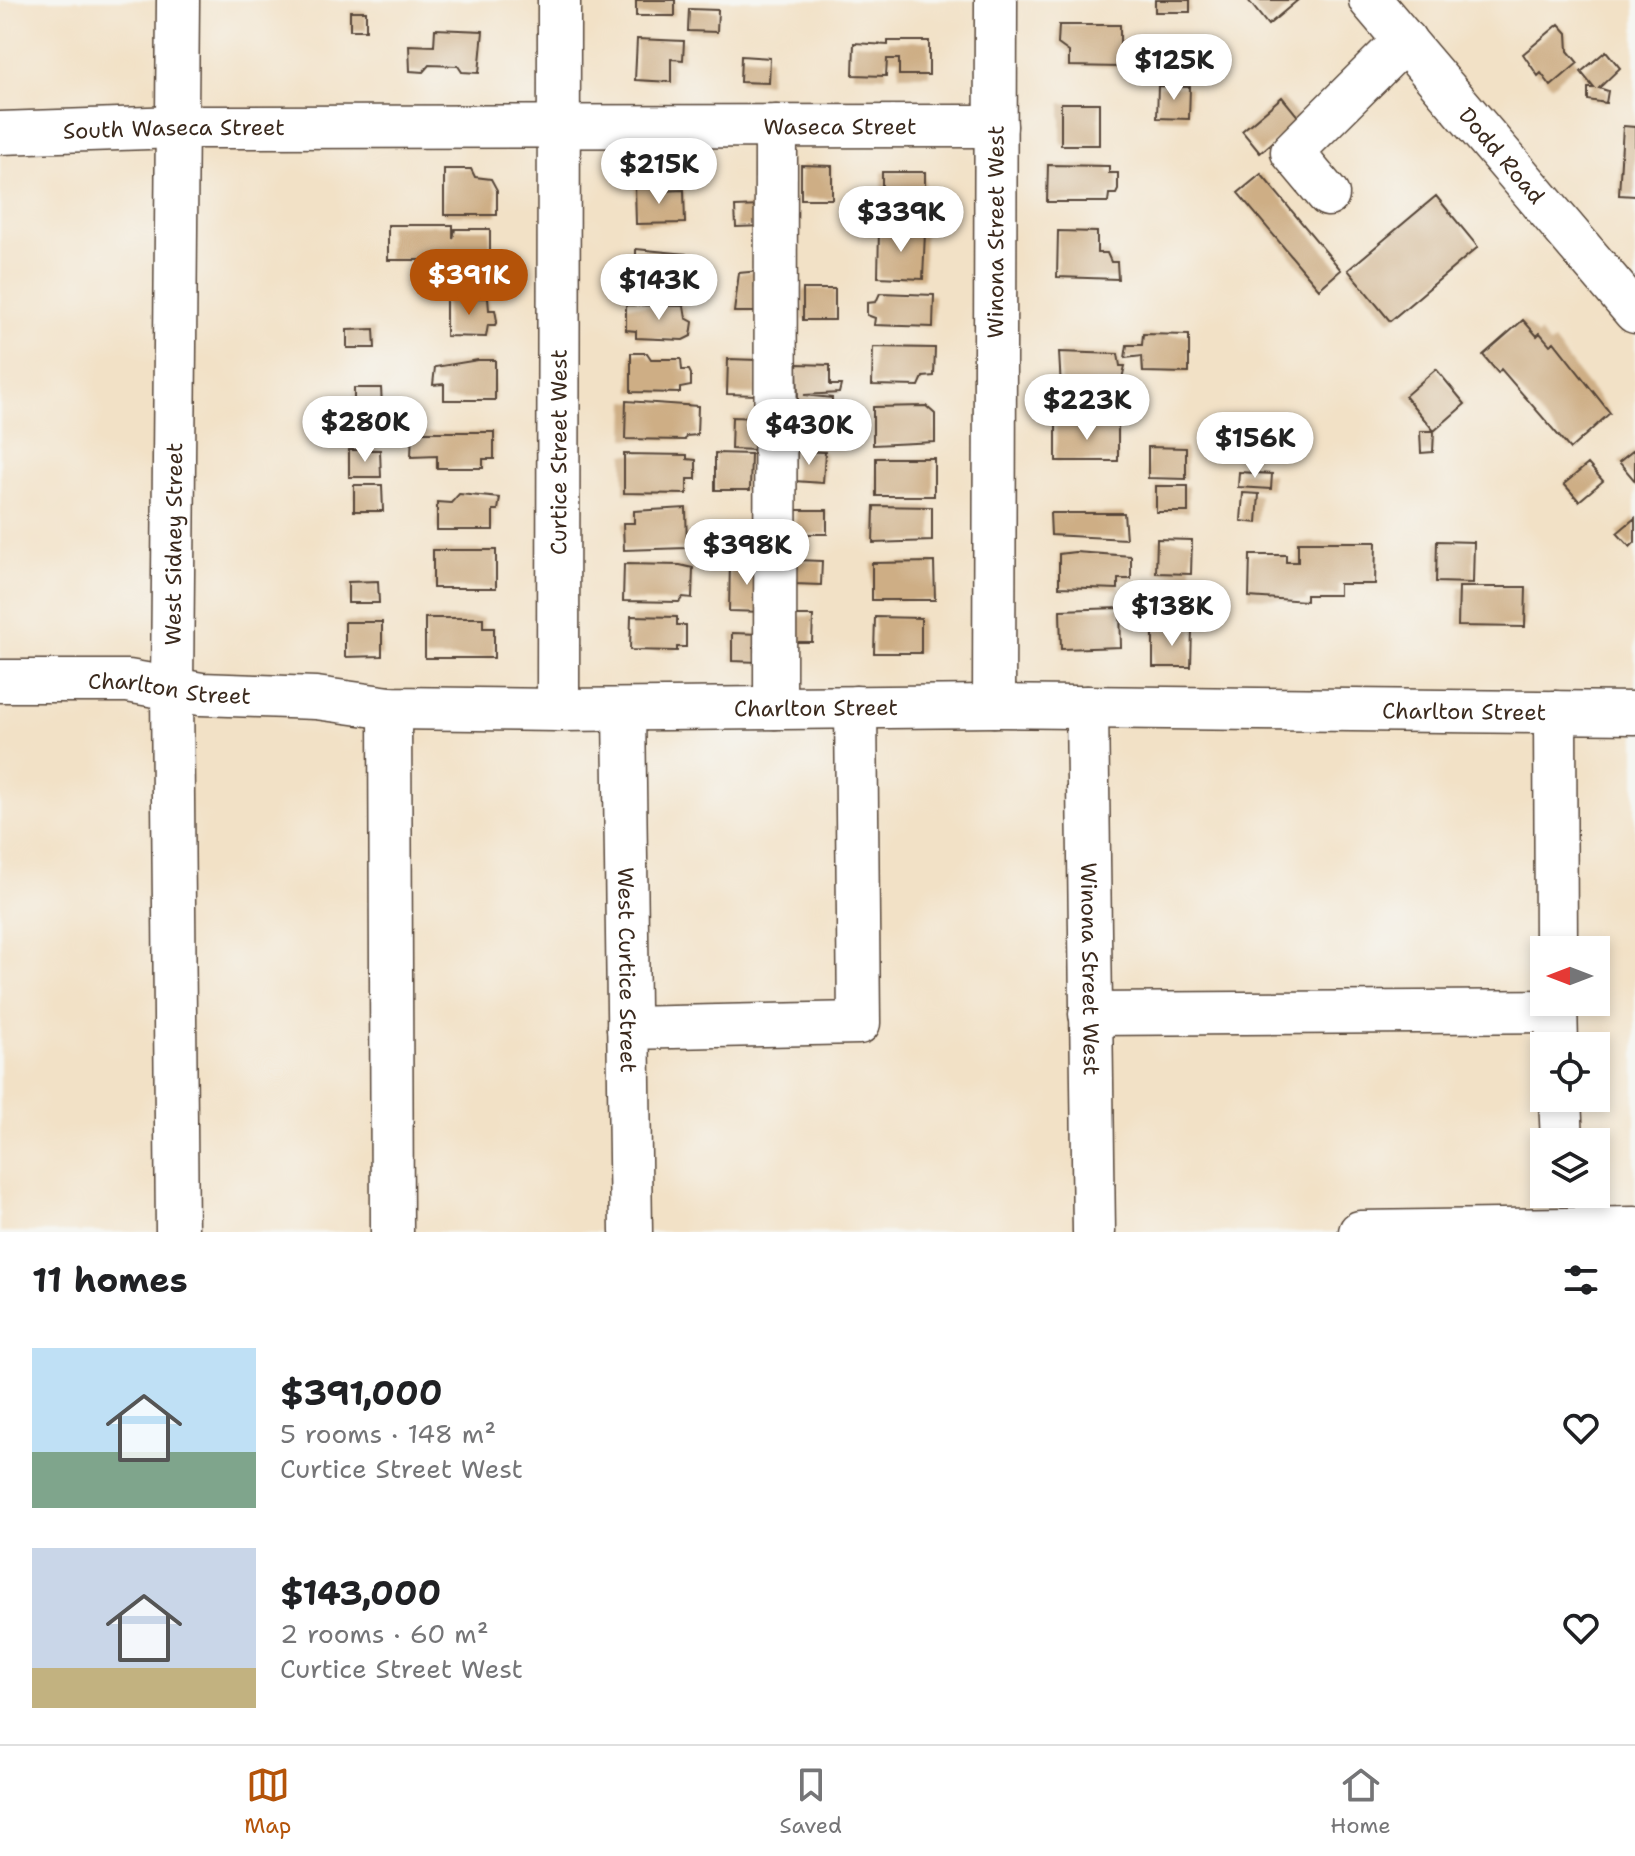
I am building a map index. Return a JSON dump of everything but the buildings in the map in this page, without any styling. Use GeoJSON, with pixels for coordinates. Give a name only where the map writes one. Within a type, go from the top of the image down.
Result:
{"type":"FeatureCollection","features":[{"type":"Feature","properties":{"kind":"street","name":"West Sidney Street"},"geometry":{"type":"LineString","coordinates":[[177,1232],[172,690],[178,0]]}},
{"type":"Feature","properties":{"kind":"street","name":"Curtice Street West"},"geometry":{"type":"LineString","coordinates":[[558,710],[559,0]]}},
{"type":"Feature","properties":{"kind":"street","name":"Winona Street West"},"geometry":{"type":"LineString","coordinates":[[994,706],[996,0]]}},
{"type":"Feature","properties":{"kind":"street","name":"Dodd Road"},"geometry":{"type":"LineString","coordinates":[[1370,0],[1620,265],[1635,312]]}},
{"type":"Feature","properties":{"kind":"street"},"geometry":{"type":"LineString","coordinates":[[1328,195],[1292,152],[1405,40]]}},
{"type":"Feature","properties":{"kind":"street"},"geometry":{"type":"LineString","coordinates":[[775,708],[776,126]]}},
{"type":"Feature","properties":{"kind":"street","name":"Waseca Street"},"geometry":{"type":"LineString","coordinates":[[347,127],[996,126]]}},
{"type":"Feature","properties":{"kind":"street","name":"South Waseca Street"},"geometry":{"type":"LineString","coordinates":[[0,133],[178,127],[347,127]]}},
{"type":"Feature","properties":{"kind":"street","name":"Charlton Street"},"geometry":{"type":"LineString","coordinates":[[0,681],[128,681],[172,690],[316,698],[390,708],[624,710],[994,706],[1635,713]]}},
{"type":"Feature","properties":{"kind":"street"},"geometry":{"type":"LineString","coordinates":[[628,1028],[859,1023],[856,707]]}},
{"type":"Feature","properties":{"kind":"street","name":"Winona Street West"},"geometry":{"type":"LineString","coordinates":[[1087,707],[1094,1232]]}},
{"type":"Feature","properties":{"kind":"street"},"geometry":{"type":"LineString","coordinates":[[390,708],[392,1232]]}},
{"type":"Feature","properties":{"kind":"street","name":"West Curtice Street"},"geometry":{"type":"LineString","coordinates":[[624,710],[631,1232]]}},
{"type":"Feature","properties":{"kind":"street"},"geometry":{"type":"LineString","coordinates":[[1555,712],[1556,936]]}},
{"type":"Feature","properties":{"kind":"street"},"geometry":{"type":"LineString","coordinates":[[1090,1014],[1556,1020]]}},
{"type":"Feature","properties":{"kind":"street"},"geometry":{"type":"LineString","coordinates":[[1360,1232],[1565,1219],[1635,1228]]}}]}
